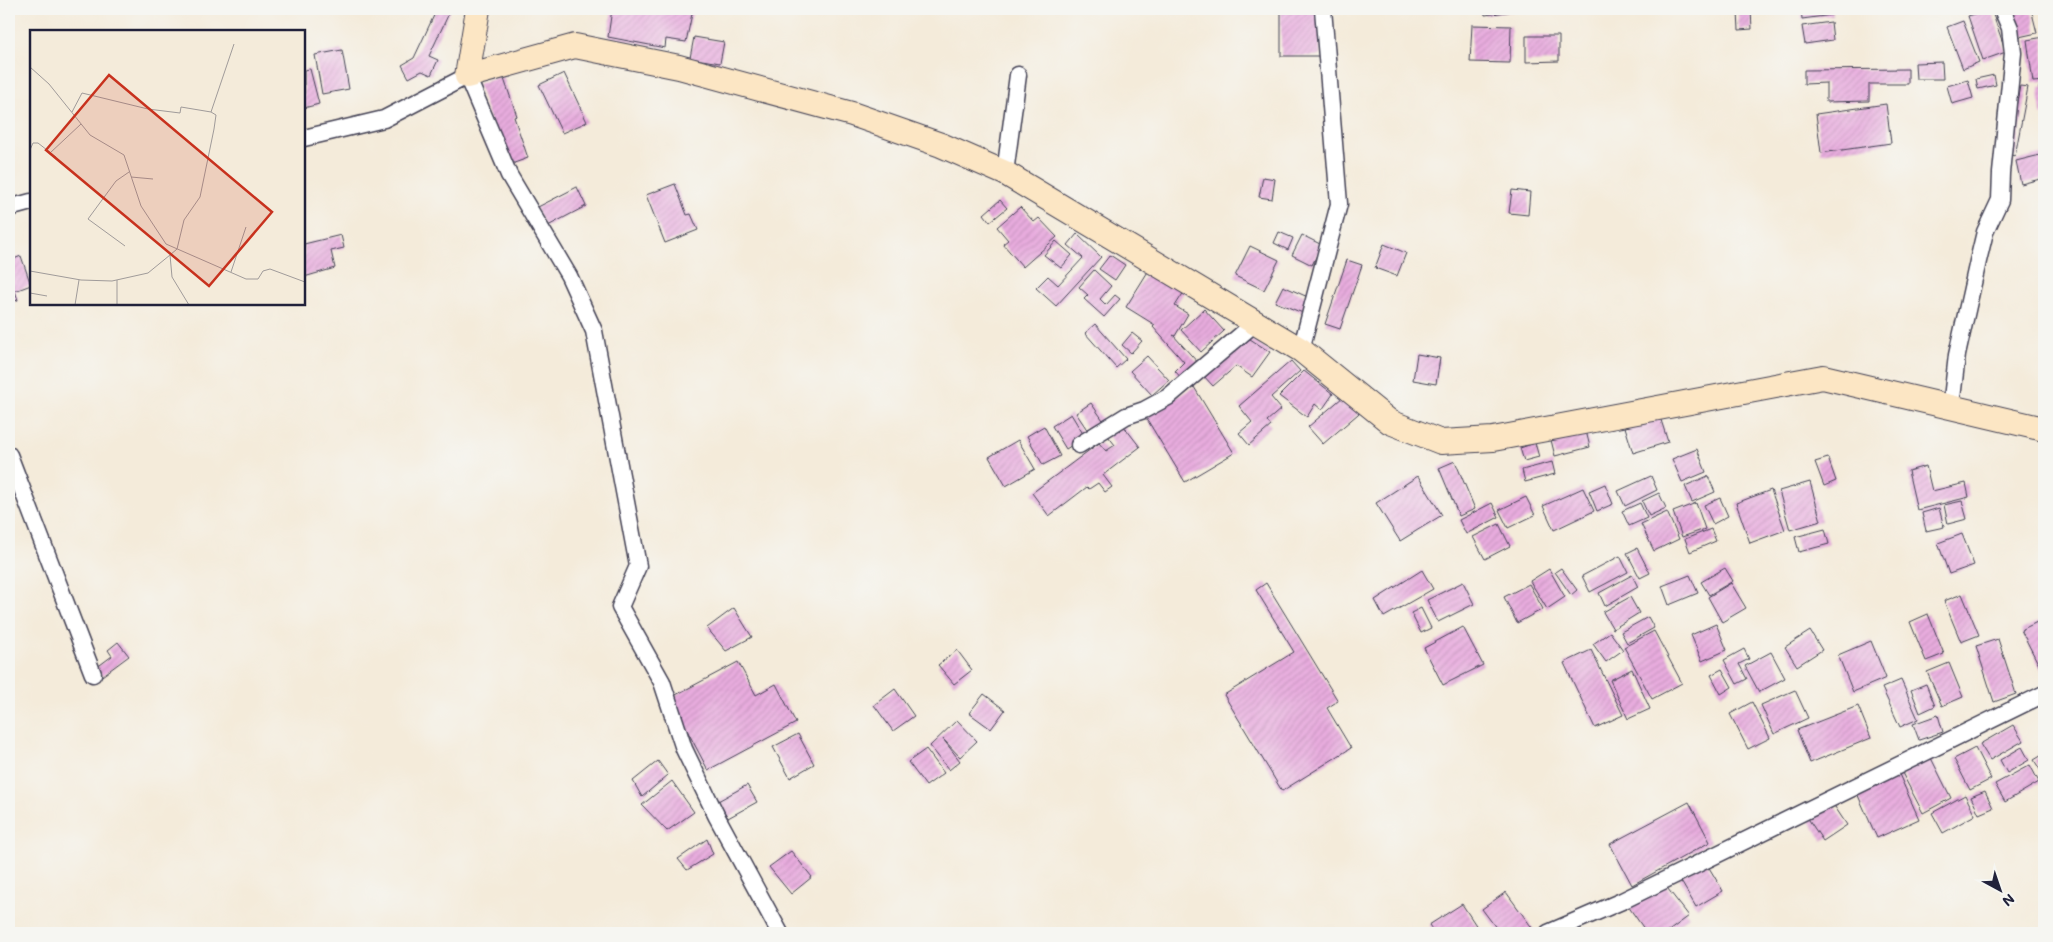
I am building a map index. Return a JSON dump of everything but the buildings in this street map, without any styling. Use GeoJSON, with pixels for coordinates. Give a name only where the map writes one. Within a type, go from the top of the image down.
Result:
{"type":"FeatureCollection","features":[{"type":"Feature","properties":{"kind":"street"},"geometry":{"type":"LineString","coordinates":[[478,9],[467,76],[510,175],[569,276],[594,331],[638,566],[620,607],[662,682],[684,749],[717,817],[780,933]]}},
{"type":"Feature","properties":{"kind":"street"},"geometry":{"type":"LineString","coordinates":[[1301,350],[1339,204],[1323,9]]}},
{"type":"Feature","properties":{"kind":"street"},"geometry":{"type":"LineString","coordinates":[[1951,407],[1957,355],[1985,232],[2000,200],[2000,173],[2013,53],[2010,28],[2002,9]]}},
{"type":"Feature","properties":{"kind":"street"},"geometry":{"type":"LineString","coordinates":[[305,138],[384,119],[467,76],[575,46],[679,67],[852,114],[940,145],[1005,173],[1301,350],[1390,422],[1441,442],[1493,439],[1823,377],[2044,429]]}},
{"type":"Feature","properties":{"kind":"street"},"geometry":{"type":"LineString","coordinates":[[1005,173],[1018,75]]}},
{"type":"Feature","properties":{"kind":"street"},"geometry":{"type":"LineString","coordinates":[[9,208],[30,202]]}},
{"type":"Feature","properties":{"kind":"street"},"geometry":{"type":"LineString","coordinates":[[1079,445],[1126,416],[1144,410],[1168,397],[1255,323]]}},
{"type":"Feature","properties":{"kind":"street"},"geometry":{"type":"LineString","coordinates":[[9,455],[93,674]]}},
{"type":"Feature","properties":{"kind":"street"},"geometry":{"type":"LineString","coordinates":[[1548,933],[1622,901],[2044,694]]}}]}
